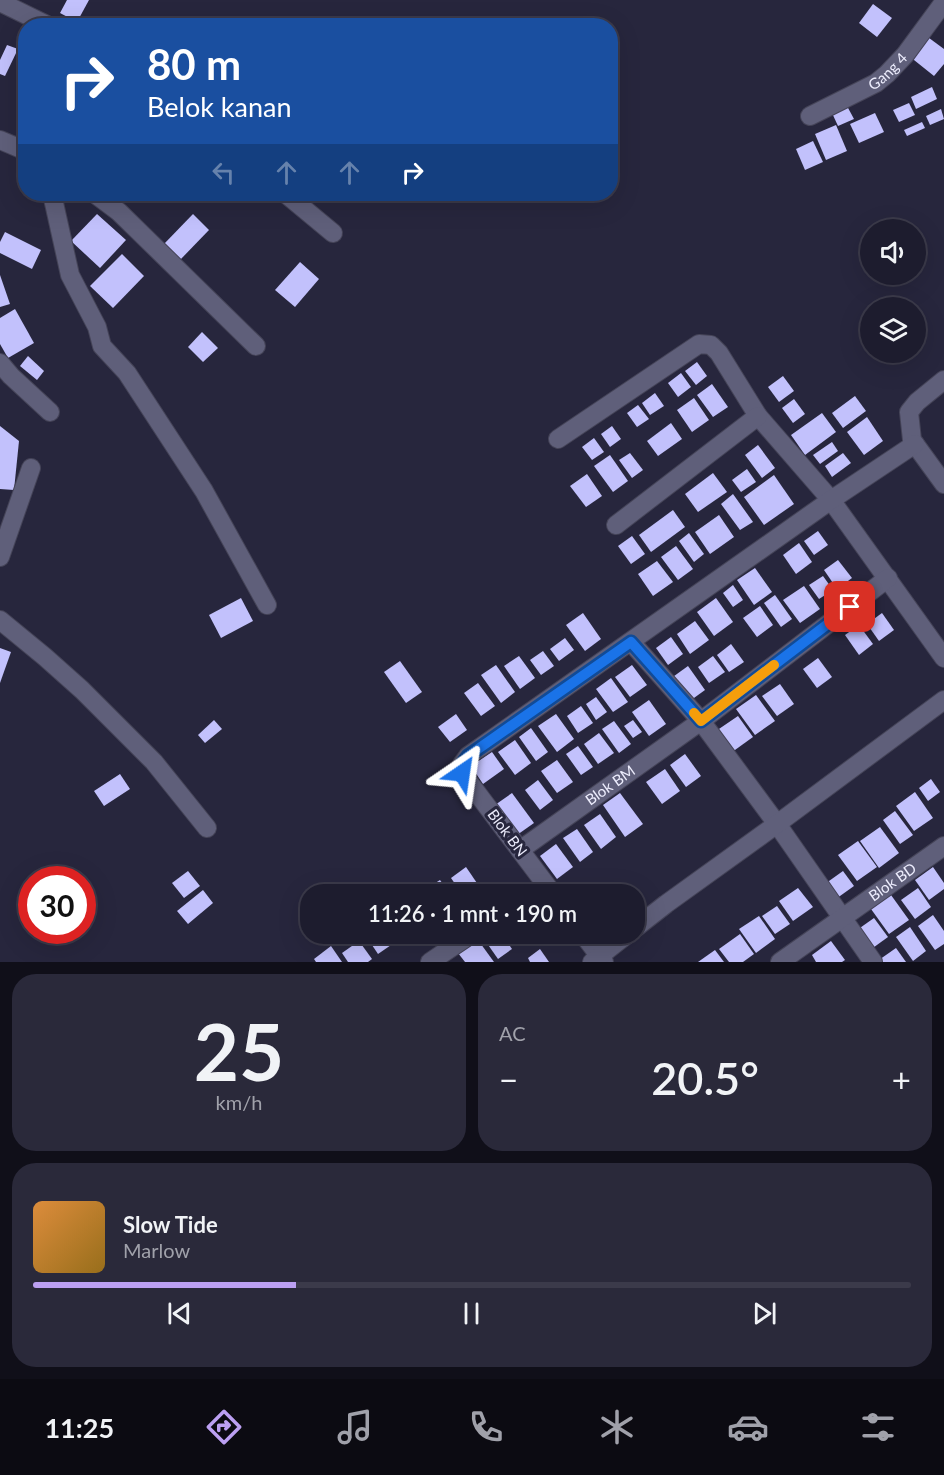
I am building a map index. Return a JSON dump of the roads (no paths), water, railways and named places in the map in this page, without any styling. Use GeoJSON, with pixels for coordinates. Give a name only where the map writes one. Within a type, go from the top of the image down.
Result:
{"type":"FeatureCollection","features":[{"type":"Feature","properties":{"kind":"street"},"geometry":{"type":"LineString","coordinates":[[0,2],[33,18]]}},
{"type":"Feature","properties":{"kind":"street","name":"Gang 4"},"geometry":{"type":"LineString","coordinates":[[810,116],[876,83],[887,74],[905,55],[944,2]]}},
{"type":"Feature","properties":{"kind":"street"},"geometry":{"type":"LineString","coordinates":[[0,140],[18,148]]}},
{"type":"Feature","properties":{"kind":"street"},"geometry":{"type":"LineString","coordinates":[[54,201],[70,275],[97,327],[102,346],[127,373],[199,482],[267,605]]}},
{"type":"Feature","properties":{"kind":"street"},"geometry":{"type":"LineString","coordinates":[[104,201],[119,212],[256,346]]}},
{"type":"Feature","properties":{"kind":"street"},"geometry":{"type":"LineString","coordinates":[[294,201],[333,233]]}},
{"type":"Feature","properties":{"kind":"street"},"geometry":{"type":"LineString","coordinates":[[558,439],[699,344],[711,345],[719,353],[758,416],[831,500],[944,658]]}},
{"type":"Feature","properties":{"kind":"street"},"geometry":{"type":"LineString","coordinates":[[0,363],[50,412]]}},
{"type":"Feature","properties":{"kind":"street"},"geometry":{"type":"LineString","coordinates":[[944,380],[917,402],[909,412],[912,440],[944,484]]}},
{"type":"Feature","properties":{"kind":"street"},"geometry":{"type":"LineString","coordinates":[[616,525],[758,416]]}},
{"type":"Feature","properties":{"kind":"street"},"geometry":{"type":"LineString","coordinates":[[873,962],[777,824],[701,721],[631,642],[831,500],[915,444]]}},
{"type":"Feature","properties":{"kind":"street"},"geometry":{"type":"LineString","coordinates":[[0,557],[31,468]]}},
{"type":"Feature","properties":{"kind":"street","name":"Blok BM"},"geometry":{"type":"LineString","coordinates":[[520,850],[701,721],[888,579]]}},
{"type":"Feature","properties":{"kind":"street"},"geometry":{"type":"LineString","coordinates":[[0,620],[90,698],[154,762],[207,828]]}},
{"type":"Feature","properties":{"kind":"street","name":"Blok BN"},"geometry":{"type":"LineString","coordinates":[[539,884],[520,850],[462,773],[462,764],[468,756],[631,642]]}},
{"type":"Feature","properties":{"kind":"street"},"geometry":{"type":"LineString","coordinates":[[645,920],[944,700]]}},
{"type":"Feature","properties":{"kind":"street","name":"Blok BD"},"geometry":{"type":"LineString","coordinates":[[780,962],[944,846]]}},
{"type":"Feature","properties":{"kind":"street"},"geometry":{"type":"LineString","coordinates":[[430,962],[457,944]]}},
{"type":"Feature","properties":{"kind":"street"},"geometry":{"type":"LineString","coordinates":[[589,944],[599,960],[617,944]]}}]}
